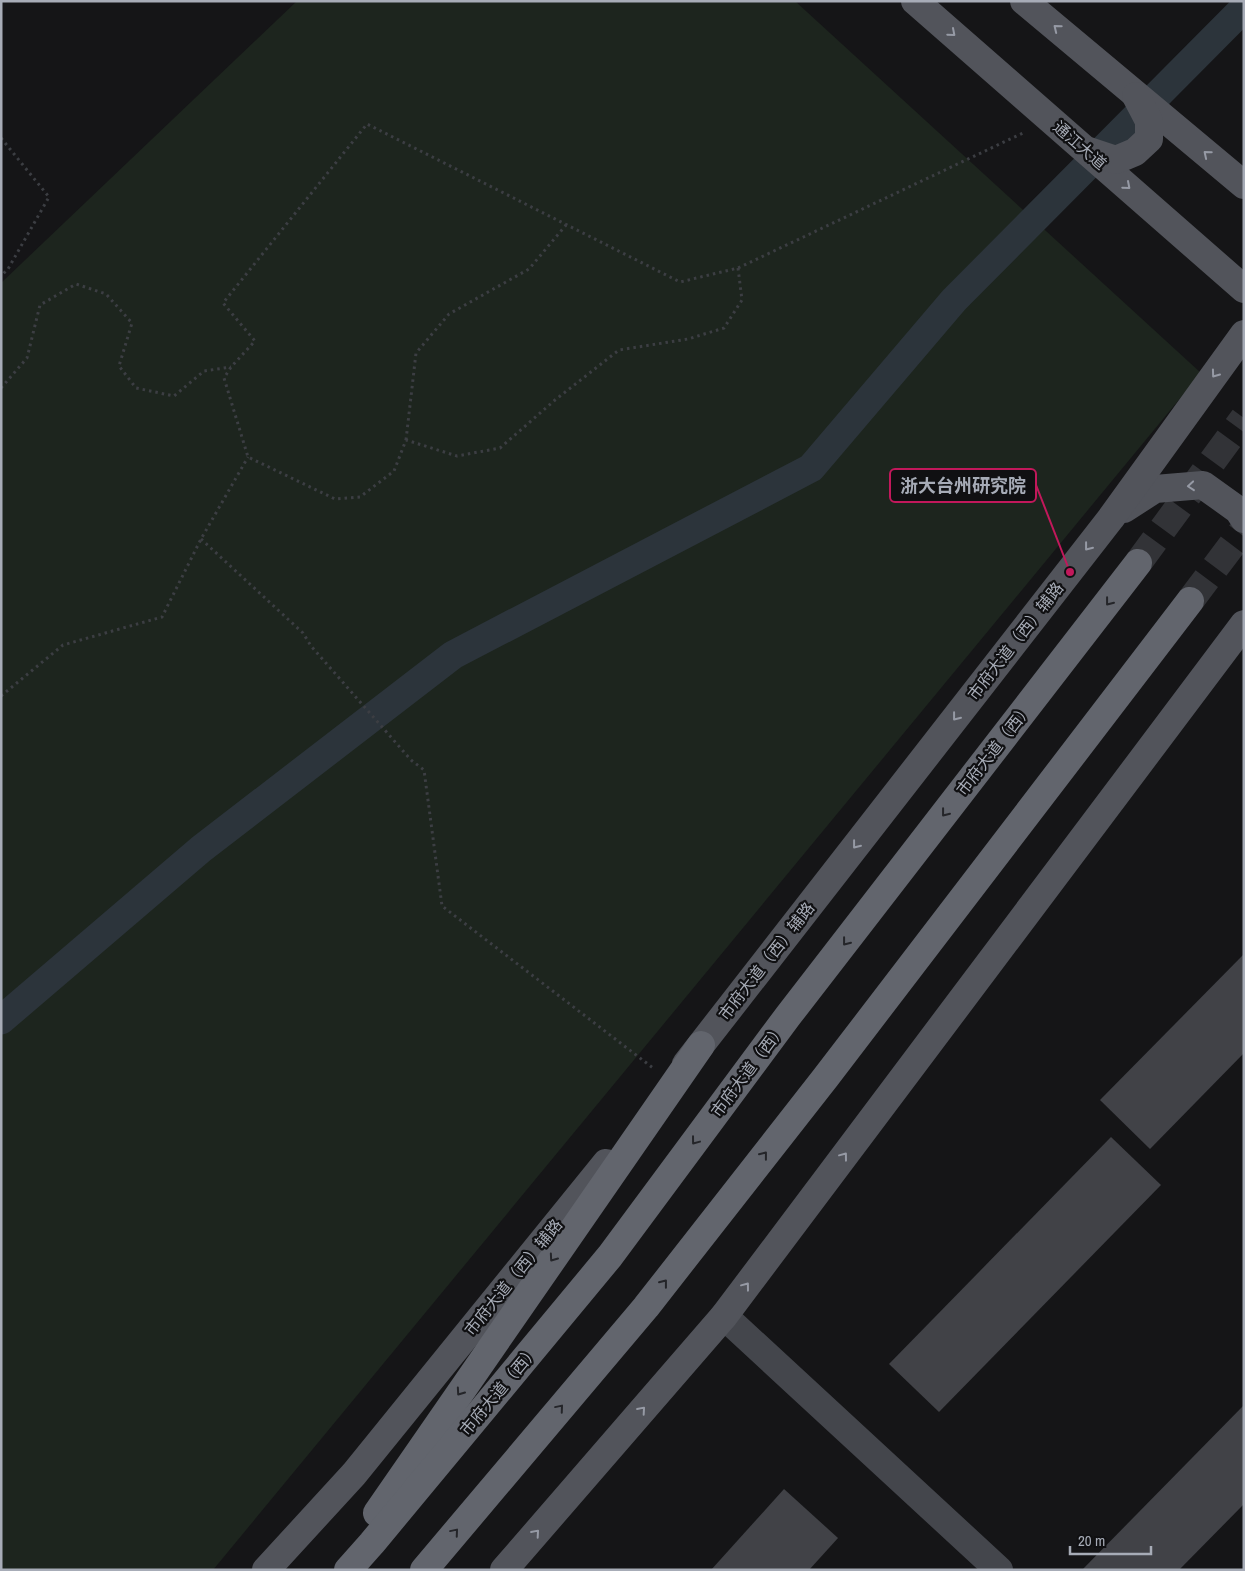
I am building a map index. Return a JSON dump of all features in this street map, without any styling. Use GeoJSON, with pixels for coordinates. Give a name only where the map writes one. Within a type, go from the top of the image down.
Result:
{"type":"FeatureCollection","features":[{"type":"Feature","properties":{"kind":"highway","name":"市府大道（西）"},"geometry":{"type":"LineString","coordinates":[[348,1570],[610,1256],[788,1016],[1138,563]]}},
{"type":"Feature","properties":{"kind":"highway"},"geometry":{"type":"LineString","coordinates":[[424,1570],[646,1307],[826,1077],[1190,601]]}},
{"type":"Feature","properties":{"kind":"highway"},"geometry":{"type":"LineString","coordinates":[[337,1570],[700,1045]]}},
{"type":"Feature","properties":{"kind":"main road","name":"通江大道"},"geometry":{"type":"LineString","coordinates":[[915,1],[1244,289]]}},
{"type":"Feature","properties":{"kind":"main road"},"geometry":{"type":"LineString","coordinates":[[1024,1],[1091,55],[1244,185]]}},
{"type":"Feature","properties":{"kind":"main road"},"geometry":{"type":"LineString","coordinates":[[1085,150],[1116,160],[1135,152],[1148,139],[1149,120],[1136,94]]}},
{"type":"Feature","properties":{"kind":"main road","name":"市府大道（西）辅路"},"geometry":{"type":"LineString","coordinates":[[266,1570],[354,1474],[672,1082],[1111,518],[1244,334]]}},
{"type":"Feature","properties":{"kind":"main road"},"geometry":{"type":"LineString","coordinates":[[1111,518],[1155,489],[1203,485],[1238,510],[1244,519]]}},
{"type":"Feature","properties":{"kind":"main road"},"geometry":{"type":"LineString","coordinates":[[504,1570],[724,1316],[1244,624]]}},
{"type":"Feature","properties":{"kind":"street"},"geometry":{"type":"LineString","coordinates":[[724,1316],[999,1570]]}},
{"type":"Feature","properties":{"kind":"path"},"geometry":{"type":"LineString","coordinates":[[1,696],[63,645],[162,617],[201,540],[248,457],[224,378],[231,367],[255,341],[223,303],[367,124],[680,282],[738,268],[1050,120]]}},
{"type":"Feature","properties":{"kind":"path"},"geometry":{"type":"LineString","coordinates":[[1,138],[49,197],[8,269],[1,276]]}},
{"type":"Feature","properties":{"kind":"path"},"geometry":{"type":"LineString","coordinates":[[248,457],[335,499],[360,497],[394,471],[406,440],[416,353],[449,314],[529,269],[566,225]]}},
{"type":"Feature","properties":{"kind":"path"},"geometry":{"type":"LineString","coordinates":[[406,440],[457,456],[500,448],[555,400],[619,350],[688,339],[724,328],[742,300],[738,268]]}},
{"type":"Feature","properties":{"kind":"path"},"geometry":{"type":"LineString","coordinates":[[1,388],[27,358],[40,305],[76,284],[106,294],[132,323],[119,366],[136,388],[174,396],[204,371],[231,367]]}},
{"type":"Feature","properties":{"kind":"path"},"geometry":{"type":"LineString","coordinates":[[201,540],[303,633],[311,646],[411,760],[424,770],[442,906],[672,1082]]}},
{"type":"Feature","properties":{"kind":"shaded area"},"geometry":{"type":"Polygon","coordinates":[[[297,1],[795,1],[1201,373],[213,1570],[1,1570],[1,283],[297,1]]]}},
{"type":"Feature","properties":{"kind":"building"},"geometry":{"type":"Polygon","coordinates":[[[1244,954],[1244,1053],[1150,1149],[1100,1100],[1244,954]]]}},
{"type":"Feature","properties":{"kind":"building"},"geometry":{"type":"Polygon","coordinates":[[[1111,1137],[1161,1185],[939,1412],[889,1364],[1111,1137]]]}},
{"type":"Feature","properties":{"kind":"building"},"geometry":{"type":"Polygon","coordinates":[[[1244,1405],[1244,1504],[1179,1570],[1082,1570],[1244,1405]]]}},
{"type":"Feature","properties":{"kind":"building"},"geometry":{"type":"Polygon","coordinates":[[[784,1489],[838,1538],[809,1570],[711,1570],[784,1489]]]}},
{"type":"Feature","properties":{"kind":"waterway"},"geometry":{"type":"LineString","coordinates":[[1,1020],[201,849],[453,655],[811,468],[954,300],[1244,8]]}},
{"type":"Feature","properties":{"kind":"tunnel"},"geometry":{"type":"LineString","coordinates":[[1138,563],[1244,418]]}},
{"type":"Feature","properties":{"kind":"tunnel"},"geometry":{"type":"LineString","coordinates":[[1190,601],[1244,529]]}},
{"type":"Feature","properties":{"kind":"place","name":"浙大台州研究院"},"geometry":{"type":"Point","coordinates":[1070,572]}}]}
